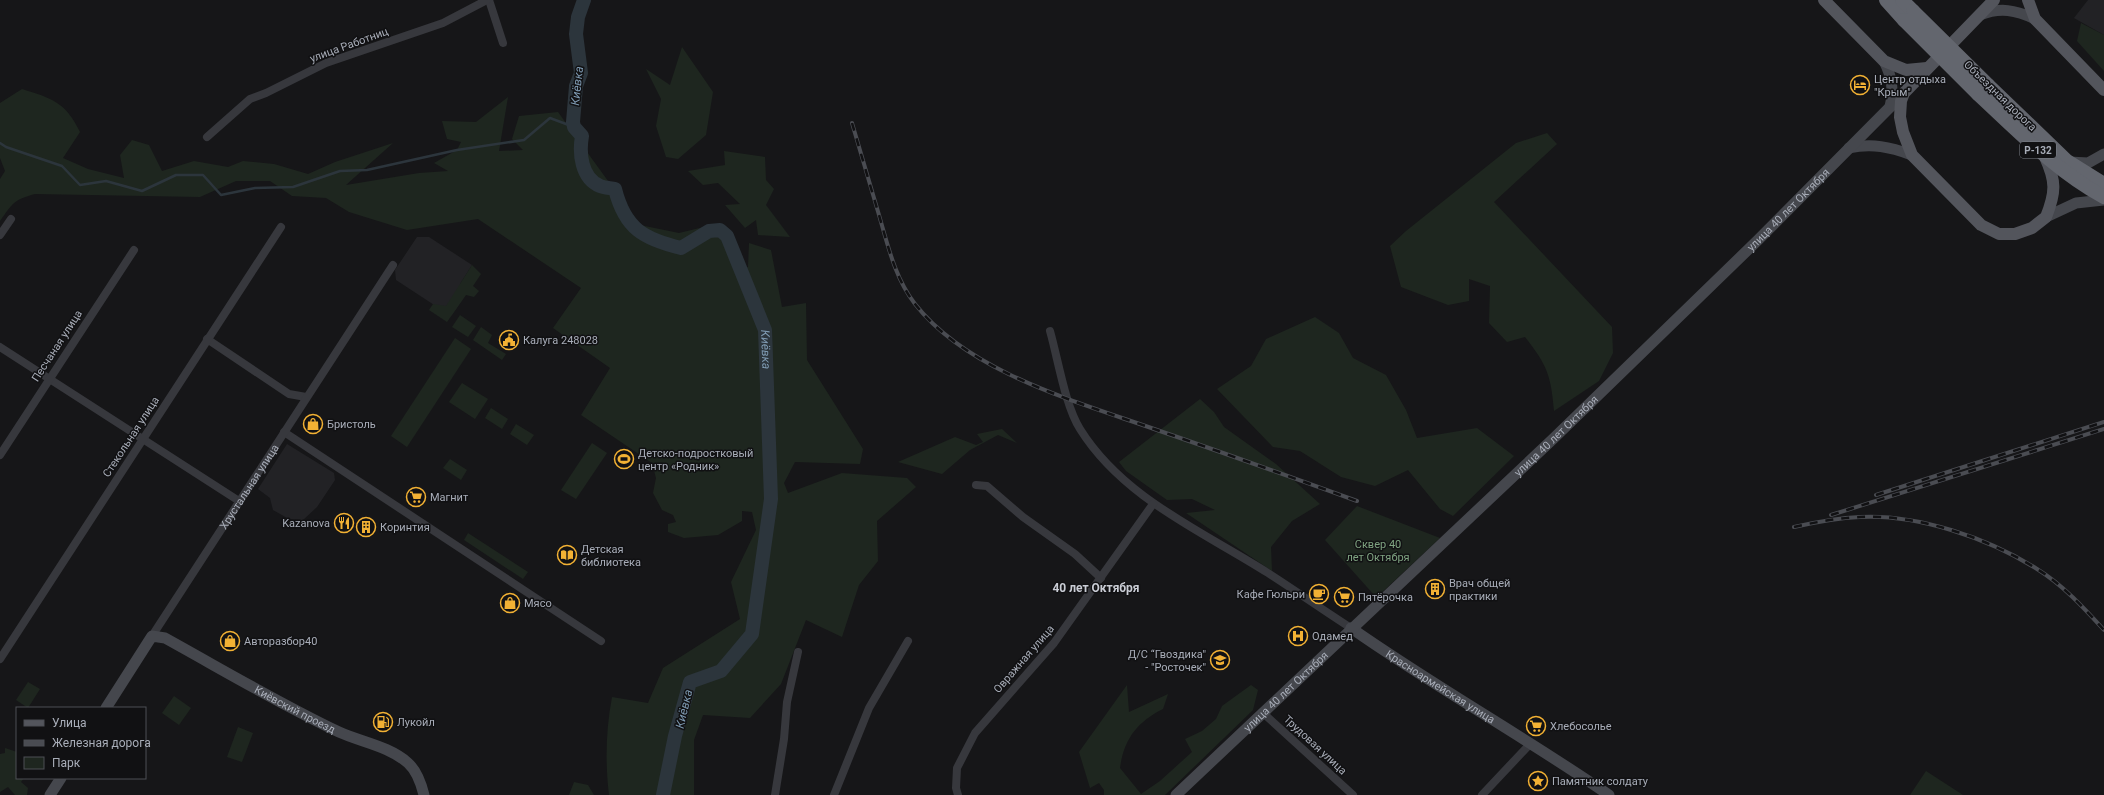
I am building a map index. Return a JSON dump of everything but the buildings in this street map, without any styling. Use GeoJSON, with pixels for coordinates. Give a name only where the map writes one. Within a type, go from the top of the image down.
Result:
{"type":"FeatureCollection","features":[{"type":"Feature","properties":{"kind":"highway","name":"Объездная дорога"},"geometry":{"type":"LineString","coordinates":[[1886,0],[1908,15],[1983,89],[2045,157],[2087,188],[2104,198]]}},
{"type":"Feature","properties":{"kind":"highway","name":"Объездная дорога"},"geometry":{"type":"LineString","coordinates":[[1902,0],[1908,15]]}},
{"type":"Feature","properties":{"kind":"highway","name":"Объездная дорога"},"geometry":{"type":"LineString","coordinates":[[1983,89],[2067,161],[2104,184]]}},
{"type":"Feature","properties":{"kind":"main road"},"geometry":{"type":"LineString","coordinates":[[1824,0],[1884,61],[1891,76],[1893,86],[1890,107]]}},
{"type":"Feature","properties":{"kind":"main road"},"geometry":{"type":"LineString","coordinates":[[1980,15],[1985,0]]}},
{"type":"Feature","properties":{"kind":"main road","name":"улица 40 лет Октября"},"geometry":{"type":"LineString","coordinates":[[1176,795],[1262,712],[1554,438],[1849,148],[1994,0]]}},
{"type":"Feature","properties":{"kind":"main road"},"geometry":{"type":"LineString","coordinates":[[2028,0],[2035,19],[2104,90]]}},
{"type":"Feature","properties":{"kind":"main road"},"geometry":{"type":"LineString","coordinates":[[1980,15],[2002,10],[2014,11],[2035,19]]}},
{"type":"Feature","properties":{"kind":"main road"},"geometry":{"type":"LineString","coordinates":[[1884,61],[1906,70],[1927,68]]}},
{"type":"Feature","properties":{"kind":"main road"},"geometry":{"type":"LineString","coordinates":[[1904,93],[1901,101],[1900,117],[1903,132],[1912,155],[1981,225],[1990,231],[1999,234],[2015,234],[2032,228],[2046,217],[2076,203],[2104,198]]}},
{"type":"Feature","properties":{"kind":"main road"},"geometry":{"type":"LineString","coordinates":[[1849,148],[1864,145],[1880,146],[1912,155]]}},
{"type":"Feature","properties":{"kind":"main road"},"geometry":{"type":"LineString","coordinates":[[2067,161],[2081,164],[2088,163],[2104,154]]}},
{"type":"Feature","properties":{"kind":"main road"},"geometry":{"type":"LineString","coordinates":[[2045,157],[2053,175],[2054,190],[2046,217]]}},
{"type":"Feature","properties":{"kind":"main road","name":"Красноармейская улица"},"geometry":{"type":"LineString","coordinates":[[1351,628],[1530,744],[1565,764],[1609,795]]}},
{"type":"Feature","properties":{"kind":"main road","name":"Хрустальная улица"},"geometry":{"type":"LineString","coordinates":[[107,707],[152,636]]}},
{"type":"Feature","properties":{"kind":"main road","name":"Киёвский проезд"},"geometry":{"type":"LineString","coordinates":[[152,636],[165,638],[340,732],[395,754],[409,763],[418,776],[424,795]]}},
{"type":"Feature","properties":{"kind":"main road"},"geometry":{"type":"LineString","coordinates":[[50,795],[60,779]]}},
{"type":"Feature","properties":{"kind":"street"},"geometry":{"type":"LineString","coordinates":[[488,0],[503,43]]}},
{"type":"Feature","properties":{"kind":"street","name":"улица Работниц"},"geometry":{"type":"LineString","coordinates":[[207,137],[250,99],[266,93],[326,63],[443,23],[488,0]]}},
{"type":"Feature","properties":{"kind":"street"},"geometry":{"type":"LineString","coordinates":[[0,235],[10,219]]}},
{"type":"Feature","properties":{"kind":"street","name":"Стекольная улица"},"geometry":{"type":"LineString","coordinates":[[0,659],[281,227]]}},
{"type":"Feature","properties":{"kind":"street","name":"Песчаная улица"},"geometry":{"type":"LineString","coordinates":[[0,455],[134,250]]}},
{"type":"Feature","properties":{"kind":"street","name":"Хрустальная улица"},"geometry":{"type":"LineString","coordinates":[[152,636],[393,265]]}},
{"type":"Feature","properties":{"kind":"street"},"geometry":{"type":"LineString","coordinates":[[1050,331],[1070,407],[1079,429],[1108,465],[1153,504],[1268,573],[1351,628]]}},
{"type":"Feature","properties":{"kind":"street"},"geometry":{"type":"LineString","coordinates":[[208,339],[289,394],[306,397]]}},
{"type":"Feature","properties":{"kind":"street"},"geometry":{"type":"LineString","coordinates":[[0,347],[239,501]]}},
{"type":"Feature","properties":{"kind":"street"},"geometry":{"type":"LineString","coordinates":[[284,432],[601,641]]}},
{"type":"Feature","properties":{"kind":"street"},"geometry":{"type":"LineString","coordinates":[[976,485],[987,486],[1023,517],[1075,554],[1101,578]]}},
{"type":"Feature","properties":{"kind":"street","name":"Овражная улица"},"geometry":{"type":"LineString","coordinates":[[958,795],[956,788],[957,768],[975,733],[1054,644],[1153,504]]}},
{"type":"Feature","properties":{"kind":"street"},"geometry":{"type":"LineString","coordinates":[[834,795],[869,708],[908,641]]}},
{"type":"Feature","properties":{"kind":"street"},"geometry":{"type":"LineString","coordinates":[[775,795],[784,739],[787,702],[798,652]]}},
{"type":"Feature","properties":{"kind":"street","name":"Трудовая улица"},"geometry":{"type":"LineString","coordinates":[[1262,712],[1353,795]]}},
{"type":"Feature","properties":{"kind":"street"},"geometry":{"type":"LineString","coordinates":[[1482,795],[1530,744]]}},
{"type":"Feature","properties":{"kind":"shaded area"},"geometry":{"type":"Polygon","coordinates":[[[2088,0],[2104,0],[2104,35],[2074,18],[2088,0]]]}},
{"type":"Feature","properties":{"kind":"shaded area"},"geometry":{"type":"Polygon","coordinates":[[[417,237],[429,237],[472,265],[460,284],[469,290],[451,316],[396,280],[395,270],[417,237]]]}},
{"type":"Feature","properties":{"kind":"shaded area"},"geometry":{"type":"Polygon","coordinates":[[[287,444],[334,473],[335,480],[317,507],[303,520],[289,519],[273,510],[270,498],[258,489],[287,444]]]}},
{"type":"Feature","properties":{"kind":"green space"},"geometry":{"type":"Polygon","coordinates":[[[2081,23],[2104,35],[2104,71],[2077,41],[2081,23]]]}},
{"type":"Feature","properties":{"kind":"green space"},"geometry":{"type":"Polygon","coordinates":[[[682,47],[713,92],[706,135],[678,159],[666,157],[656,126],[661,99],[646,69],[670,85],[682,47]]]}},
{"type":"Feature","properties":{"kind":"green space"},"geometry":{"type":"Polygon","coordinates":[[[22,89],[41,95],[57,103],[75,122],[80,132],[63,158],[88,169],[124,178],[120,155],[132,140],[149,145],[162,171],[194,161],[228,167],[243,161],[274,164],[308,174],[335,162],[393,143],[346,185],[419,173],[448,171],[434,163],[457,150],[461,142],[447,139],[442,121],[476,122],[508,97],[499,151],[523,150],[512,139],[519,116],[558,112],[640,225],[679,233],[716,224],[740,269],[748,267],[749,243],[771,250],[782,307],[806,303],[807,360],[863,449],[860,464],[795,462],[784,483],[788,493],[842,473],[907,478],[916,487],[877,521],[878,561],[859,585],[842,637],[806,620],[781,684],[750,718],[703,715],[694,740],[694,795],[609,795],[607,746],[608,721],[612,697],[648,703],[663,668],[740,619],[731,582],[756,530],[752,512],[742,511],[742,521],[718,535],[684,538],[668,532],[668,524],[676,522],[673,515],[662,510],[653,493],[656,478],[652,463],[581,415],[610,368],[553,328],[581,288],[478,219],[407,230],[349,212],[326,198],[292,196],[270,181],[236,181],[200,197],[35,194],[22,198],[14,203],[0,221],[0,179],[5,171],[0,158],[0,103],[22,89]]]}},
{"type":"Feature","properties":{"kind":"green space"},"geometry":{"type":"Polygon","coordinates":[[[1547,133],[1557,144],[1494,202],[1612,327],[1613,353],[1599,381],[1554,411],[1547,371],[1525,337],[1507,342],[1489,323],[1490,286],[1469,279],[1469,301],[1448,305],[1401,287],[1390,246],[1406,231],[1516,143],[1547,133]]]}},
{"type":"Feature","properties":{"kind":"green space"},"geometry":{"type":"Polygon","coordinates":[[[724,151],[765,157],[766,180],[774,189],[766,205],[790,237],[758,235],[756,220],[745,228],[725,205],[740,204],[718,183],[703,185],[688,171],[725,165],[724,151]]]}},
{"type":"Feature","properties":{"kind":"green space"},"geometry":{"type":"Polygon","coordinates":[[[472,265],[481,274],[473,286],[479,291],[474,297],[466,295],[447,322],[429,310],[433,304],[446,306],[472,265]]]}},
{"type":"Feature","properties":{"kind":"green space"},"geometry":{"type":"Polygon","coordinates":[[[460,315],[476,326],[468,337],[452,327],[460,315]]]}},
{"type":"Feature","properties":{"kind":"green space"},"geometry":{"type":"Polygon","coordinates":[[[1315,317],[1339,333],[1353,358],[1386,375],[1406,410],[1417,438],[1477,428],[1514,456],[1453,516],[1440,509],[1408,470],[1375,486],[1341,477],[1300,451],[1273,447],[1217,389],[1251,366],[1266,339],[1315,317]]]}},
{"type":"Feature","properties":{"kind":"green space"},"geometry":{"type":"Polygon","coordinates":[[[481,327],[492,335],[488,343],[506,354],[502,360],[473,340],[481,327]]]}},
{"type":"Feature","properties":{"kind":"green space"},"geometry":{"type":"Polygon","coordinates":[[[455,338],[471,349],[407,447],[391,436],[455,338]]]}},
{"type":"Feature","properties":{"kind":"green space"},"geometry":{"type":"Polygon","coordinates":[[[462,383],[488,399],[475,419],[449,402],[462,383]]]}},
{"type":"Feature","properties":{"kind":"green space"},"geometry":{"type":"Polygon","coordinates":[[[1200,399],[1214,412],[1224,427],[1276,464],[1320,504],[1292,521],[1271,547],[1272,571],[1186,513],[1215,510],[1192,499],[1167,500],[1126,471],[1119,462],[1200,399]]]}},
{"type":"Feature","properties":{"kind":"green space"},"geometry":{"type":"Polygon","coordinates":[[[491,408],[508,419],[502,429],[485,418],[491,408]]]}},
{"type":"Feature","properties":{"kind":"green space"},"geometry":{"type":"Polygon","coordinates":[[[516,424],[534,435],[527,445],[510,434],[516,424]]]}},
{"type":"Feature","properties":{"kind":"green space"},"geometry":{"type":"Polygon","coordinates":[[[1002,429],[1017,443],[998,435],[970,450],[942,474],[898,462],[955,437],[976,445],[983,442],[977,434],[1002,429]]]}},
{"type":"Feature","properties":{"kind":"green space"},"geometry":{"type":"Polygon","coordinates":[[[592,443],[607,453],[576,499],[561,490],[592,443]]]}},
{"type":"Feature","properties":{"kind":"green space"},"geometry":{"type":"Polygon","coordinates":[[[450,459],[467,470],[461,480],[443,468],[450,459]]]}},
{"type":"Feature","properties":{"kind":"green space","name":"Сквер 40 лет Октября"},"geometry":{"type":"Polygon","coordinates":[[[1357,506],[1440,538],[1378,596],[1375,596],[1325,540],[1357,506]]]}},
{"type":"Feature","properties":{"kind":"green space"},"geometry":{"type":"Polygon","coordinates":[[[468,533],[528,572],[523,579],[464,540],[468,533]]]}},
{"type":"Feature","properties":{"kind":"green space"},"geometry":{"type":"Polygon","coordinates":[[[28,682],[40,689],[29,707],[16,700],[28,682]]]}},
{"type":"Feature","properties":{"kind":"green space"},"geometry":{"type":"Polygon","coordinates":[[[1127,685],[1129,712],[1168,694],[1163,709],[1146,720],[1133,732],[1122,758],[1120,768],[1141,794],[1160,781],[1192,752],[1185,739],[1202,731],[1216,719],[1222,706],[1251,685],[1258,690],[1253,710],[1165,795],[1104,795],[1104,790],[1099,783],[1090,788],[1079,752],[1127,685]]]}},
{"type":"Feature","properties":{"kind":"green space"},"geometry":{"type":"Polygon","coordinates":[[[174,696],[191,708],[179,725],[162,713],[174,696]]]}},
{"type":"Feature","properties":{"kind":"green space"},"geometry":{"type":"Polygon","coordinates":[[[238,727],[253,733],[242,762],[227,757],[238,727]]]}},
{"type":"Feature","properties":{"kind":"green space"},"geometry":{"type":"Polygon","coordinates":[[[5,748],[16,752],[16,779],[23,779],[21,782],[28,788],[27,795],[15,795],[8,787],[0,792],[0,754],[5,753],[5,748]]]}},
{"type":"Feature","properties":{"kind":"green space"},"geometry":{"type":"Polygon","coordinates":[[[1926,771],[1963,795],[1910,795],[1926,771]]]}},
{"type":"Feature","properties":{"kind":"green space"},"geometry":{"type":"Polygon","coordinates":[[[574,782],[588,785],[594,795],[569,795],[574,782]]]}},
{"type":"Feature","properties":{"kind":"waterway","name":"Киёвка"},"geometry":{"type":"LineString","coordinates":[[584,0],[578,17],[576,34],[581,73],[576,86],[573,122],[574,127],[582,136],[581,157],[585,171],[594,182],[602,187],[615,189],[624,214],[631,223],[646,236],[656,241],[681,248],[709,231],[720,230],[727,236],[765,330],[771,499],[752,634],[721,671],[690,682],[675,736],[663,795]]}},
{"type":"Feature","properties":{"kind":"waterway"},"geometry":{"type":"LineString","coordinates":[[0,143],[6,147],[62,166],[80,185],[106,181],[142,191],[176,175],[203,175],[221,195],[255,188],[293,187],[340,171],[367,170],[457,150],[524,140],[550,118],[574,127]]}},
{"type":"Feature","properties":{"kind":"railway"},"geometry":{"type":"LineString","coordinates":[[852,123],[897,273],[915,304],[938,328],[964,349],[994,367],[1060,396],[1357,501]]}},
{"type":"Feature","properties":{"kind":"railway"},"geometry":{"type":"LineString","coordinates":[[1876,495],[2104,422]]}},
{"type":"Feature","properties":{"kind":"railway"},"geometry":{"type":"LineString","coordinates":[[1831,515],[2104,429]]}},
{"type":"Feature","properties":{"kind":"railway"},"geometry":{"type":"LineString","coordinates":[[1794,527],[1844,518],[1882,517],[1929,524],[1952,530],[1997,547],[2047,575],[2081,605],[2104,630]]}},
{"type":"Feature","properties":{"kind":"place","name":"Центр отдыха \"Крым\""},"geometry":{"type":"Point","coordinates":[1860,85]}},
{"type":"Feature","properties":{"kind":"place","name":"Калуга 248028"},"geometry":{"type":"Point","coordinates":[509,340]}},
{"type":"Feature","properties":{"kind":"place","name":"Бристоль"},"geometry":{"type":"Point","coordinates":[313,424]}},
{"type":"Feature","properties":{"kind":"place","name":"Детско-подростковый центр «Родник»"},"geometry":{"type":"Point","coordinates":[624,459]}},
{"type":"Feature","properties":{"kind":"place","name":"Магнит"},"geometry":{"type":"Point","coordinates":[416,497]}},
{"type":"Feature","properties":{"kind":"place","name":"Kazanova"},"geometry":{"type":"Point","coordinates":[344,523]}},
{"type":"Feature","properties":{"kind":"place","name":"Коринтия"},"geometry":{"type":"Point","coordinates":[366,527]}},
{"type":"Feature","properties":{"kind":"place","name":"Детская библиотека"},"geometry":{"type":"Point","coordinates":[567,555]}},
{"type":"Feature","properties":{"kind":"place","name":"Врач общей практики"},"geometry":{"type":"Point","coordinates":[1435,589]}},
{"type":"Feature","properties":{"kind":"place","name":"Кафе Гюльри"},"geometry":{"type":"Point","coordinates":[1319,594]}},
{"type":"Feature","properties":{"kind":"place","name":"Пятёрочка"},"geometry":{"type":"Point","coordinates":[1344,597]}},
{"type":"Feature","properties":{"kind":"place","name":"Мясо"},"geometry":{"type":"Point","coordinates":[510,603]}},
{"type":"Feature","properties":{"kind":"place","name":"Одамед"},"geometry":{"type":"Point","coordinates":[1298,636]}},
{"type":"Feature","properties":{"kind":"place","name":"Авторазбор40"},"geometry":{"type":"Point","coordinates":[230,641]}},
{"type":"Feature","properties":{"kind":"place","name":"Д/С “Гвоздика\" - \"Росточек\""},"geometry":{"type":"Point","coordinates":[1220,660]}},
{"type":"Feature","properties":{"kind":"place","name":"Лукойл"},"geometry":{"type":"Point","coordinates":[383,722]}},
{"type":"Feature","properties":{"kind":"place","name":"Хлебосолье"},"geometry":{"type":"Point","coordinates":[1536,726]}},
{"type":"Feature","properties":{"kind":"place","name":"Памятник солдату"},"geometry":{"type":"Point","coordinates":[1538,781]}},
{"type":"Feature","properties":{"kind":"district","name":"40 лет Октября"},"geometry":{"type":"Point","coordinates":[1096,588]}}]}
